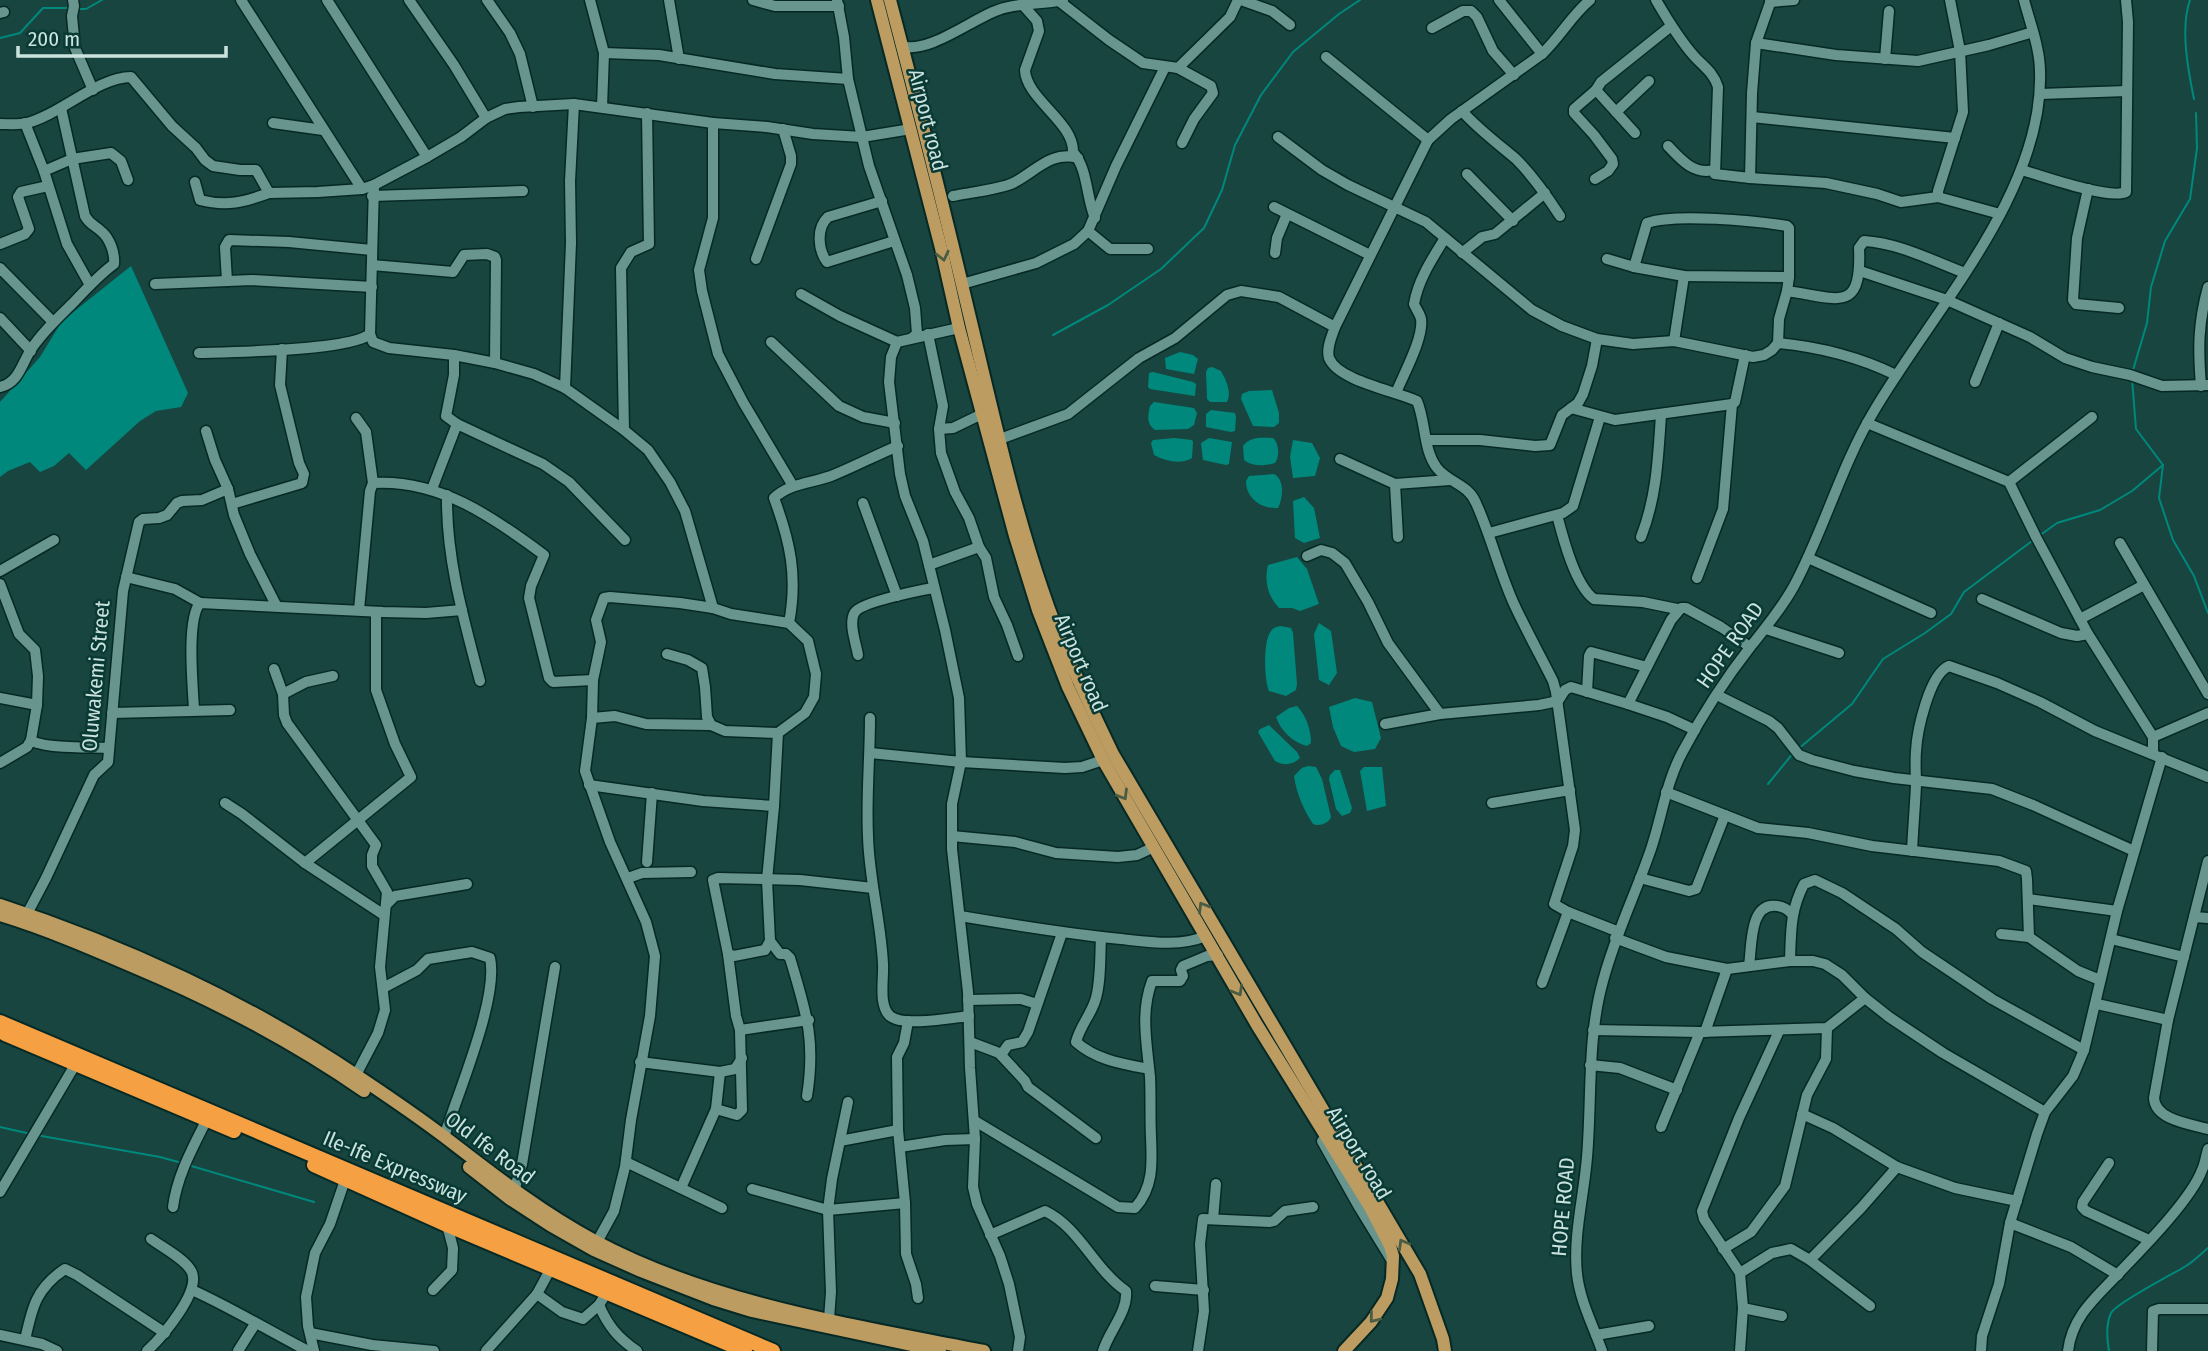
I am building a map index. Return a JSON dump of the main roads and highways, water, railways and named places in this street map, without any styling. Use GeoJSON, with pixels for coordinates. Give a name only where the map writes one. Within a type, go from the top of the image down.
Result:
{"type":"FeatureCollection","features":[{"type":"Feature","properties":{"kind":"highway","name":"Ile-Ife Expressway"},"geometry":{"type":"LineString","coordinates":[[0,1022],[773,1351]]}},
{"type":"Feature","properties":{"kind":"highway","name":"Ile-Ife Expressway"},"geometry":{"type":"LineString","coordinates":[[0,1032],[206,1121],[280,1149],[447,1225],[551,1268],[603,1298],[745,1351]]}},
{"type":"Feature","properties":{"kind":"main road","name":"Airport road"},"geometry":{"type":"LineString","coordinates":[[877,0],[911,130],[962,284],[1000,439],[1026,575],[1068,687],[1103,760],[1257,1025],[1319,1115],[1420,1274]]}},
{"type":"Feature","properties":{"kind":"main road","name":"Airport road"},"geometry":{"type":"LineString","coordinates":[[890,0],[942,224],[959,328],[982,414],[1054,623],[1114,754],[1370,1206],[1390,1246],[1392,1279]]}},
{"type":"Feature","properties":{"kind":"main road","name":"Old Ife Road"},"geometry":{"type":"LineString","coordinates":[[0,905],[27,914],[88,942],[282,1038],[444,1137],[514,1191],[597,1242],[754,1303],[913,1340],[936,1351]]}},
{"type":"Feature","properties":{"kind":"main road","name":"Old Ife Road"},"geometry":{"type":"LineString","coordinates":[[0,915],[88,942],[208,990],[286,1030],[356,1075],[510,1199],[550,1225],[606,1255],[701,1294],[752,1311],[984,1351]]}},
{"type":"Feature","properties":{"kind":"main road"},"geometry":{"type":"LineString","coordinates":[[1344,1351],[1381,1309],[1392,1279],[1404,1273],[1420,1274],[1445,1351]]}},
{"type":"Feature","properties":{"kind":"waterway"},"geometry":{"type":"LineString","coordinates":[[77,9],[86,9],[102,0]]}},
{"type":"Feature","properties":{"kind":"waterway"},"geometry":{"type":"LineString","coordinates":[[1053,335],[1108,305],[1161,269],[1204,228],[1222,190],[1235,145],[1261,95],[1293,52],[1360,0]]}},
{"type":"Feature","properties":{"kind":"waterway"},"geometry":{"type":"LineString","coordinates":[[2190,0],[2185,36],[2194,99]]}},
{"type":"Feature","properties":{"kind":"waterway"},"geometry":{"type":"LineString","coordinates":[[0,38],[20,33],[43,8],[68,8]]}},
{"type":"Feature","properties":{"kind":"waterway"},"geometry":{"type":"LineString","coordinates":[[2133,370],[2147,323],[2151,287],[2165,241],[2190,199],[2197,148],[2196,113]]}},
{"type":"Feature","properties":{"kind":"waterway"},"geometry":{"type":"LineString","coordinates":[[2132,379],[2136,429],[2163,465],[2159,498],[2173,540],[2194,576],[2208,613]]}},
{"type":"Feature","properties":{"kind":"waterway"},"geometry":{"type":"LineString","coordinates":[[2039,536],[2057,523],[2100,510],[2132,491],[2163,465]]}},
{"type":"Feature","properties":{"kind":"waterway"},"geometry":{"type":"LineString","coordinates":[[1798,749],[1852,704],[1883,659],[1951,614],[1964,592],[2032,541]]}},
{"type":"Feature","properties":{"kind":"waterway"},"geometry":{"type":"LineString","coordinates":[[1768,784],[1794,752]]}},
{"type":"Feature","properties":{"kind":"waterway"},"geometry":{"type":"LineString","coordinates":[[0,1127],[31,1134]]}},
{"type":"Feature","properties":{"kind":"waterway"},"geometry":{"type":"LineString","coordinates":[[36,1135],[182,1163]]}},
{"type":"Feature","properties":{"kind":"waterway"},"geometry":{"type":"LineString","coordinates":[[188,1165],[314,1202]]}},
{"type":"Feature","properties":{"kind":"waterway"},"geometry":{"type":"LineString","coordinates":[[2109,1351],[2108,1322],[2115,1308],[2186,1266],[2208,1248]]}}]}
